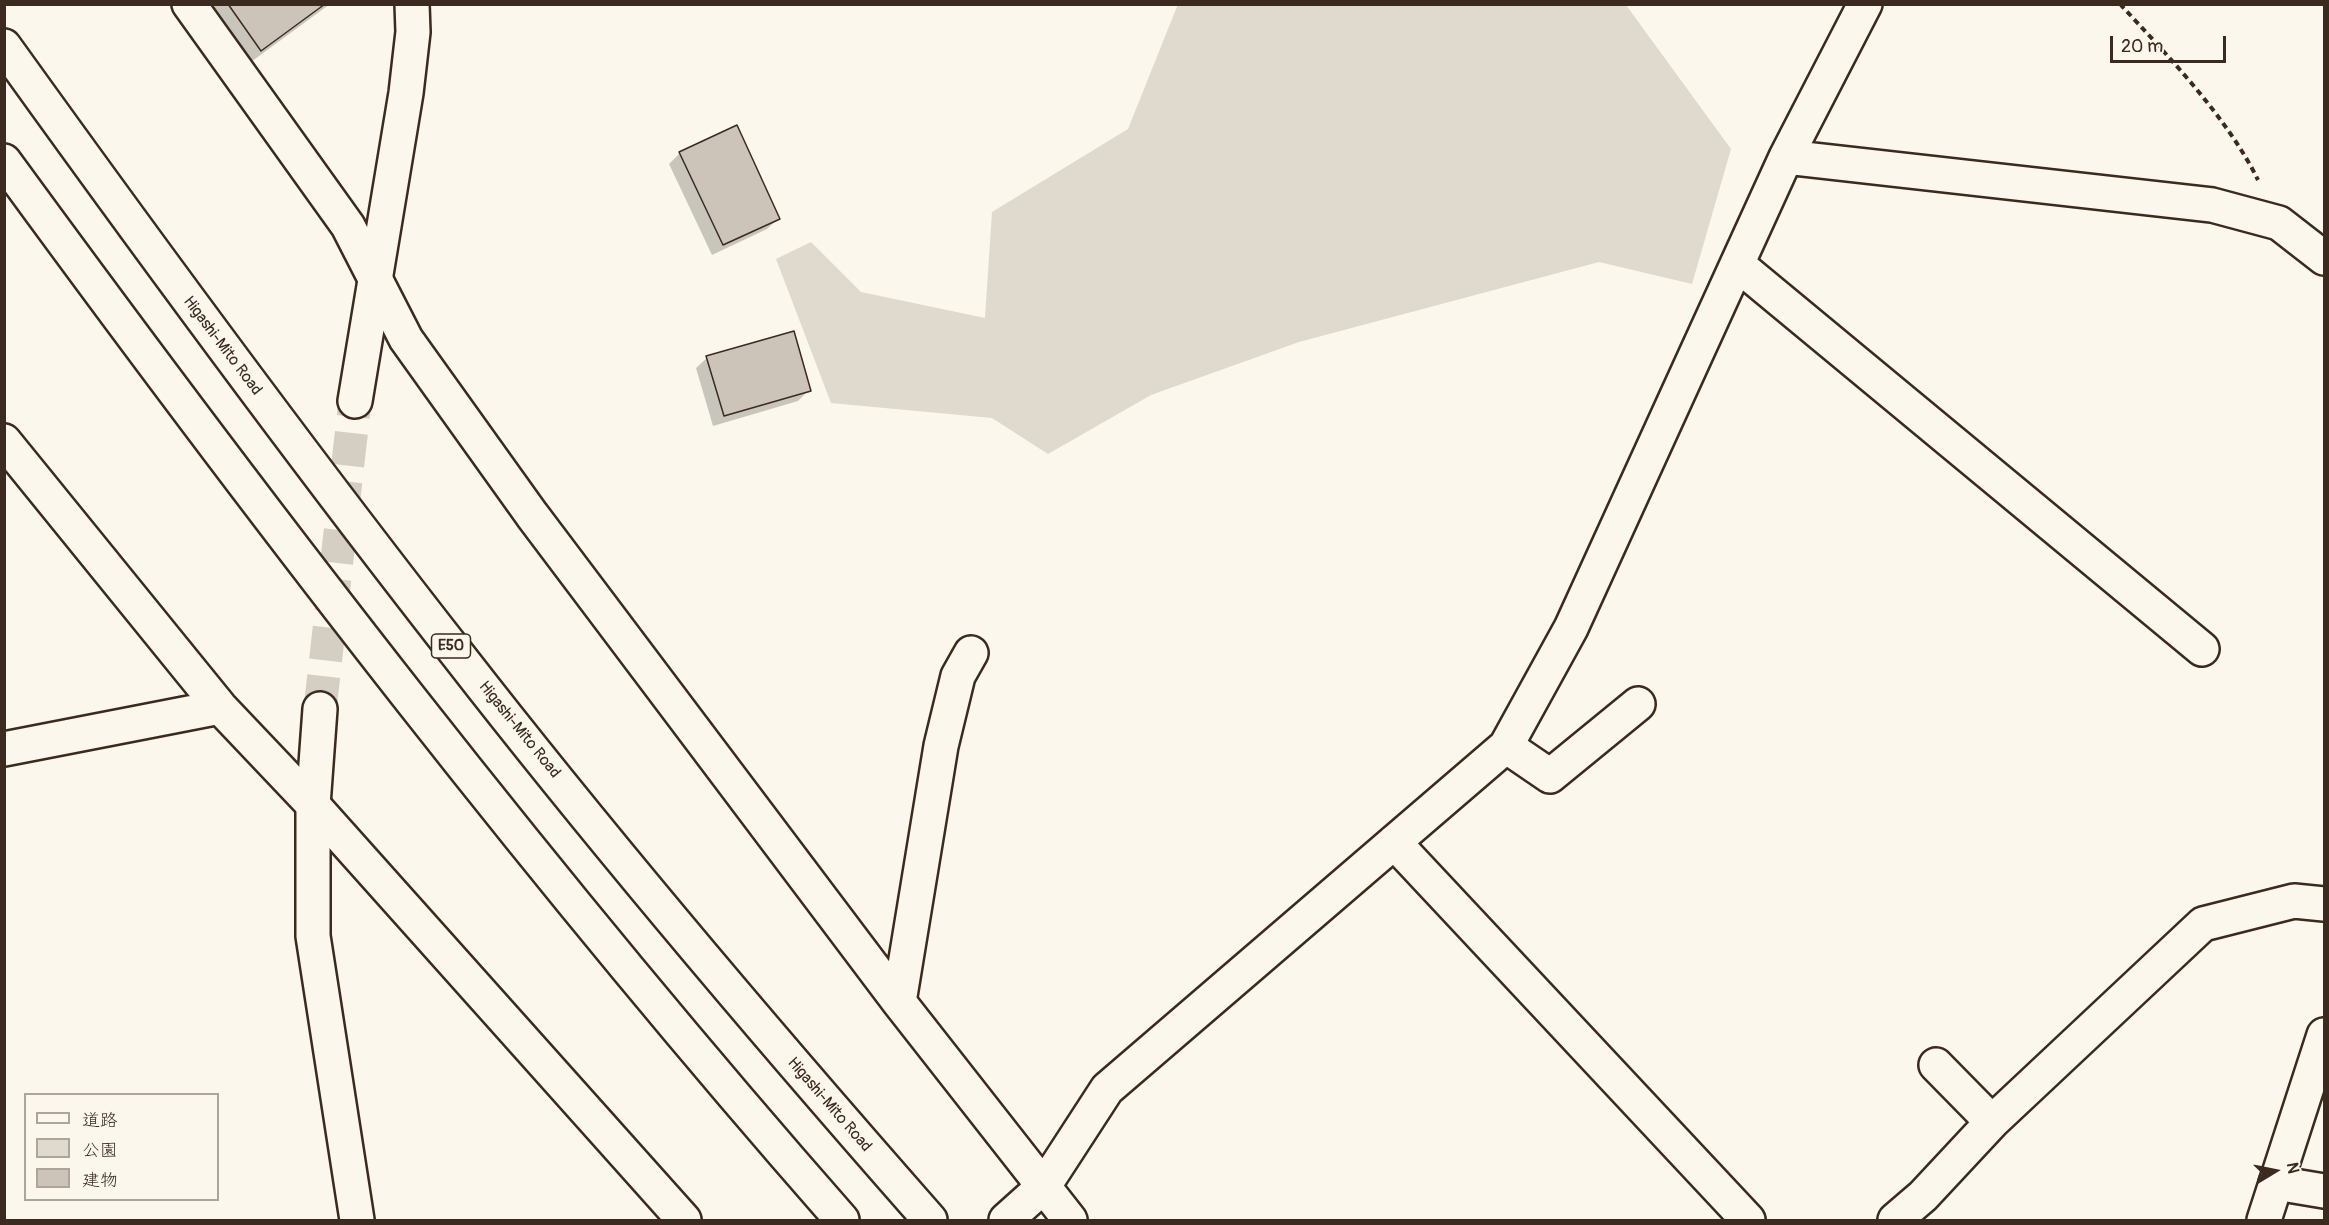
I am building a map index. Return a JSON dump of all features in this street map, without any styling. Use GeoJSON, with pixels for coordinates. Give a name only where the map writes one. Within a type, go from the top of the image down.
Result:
{"type":"FeatureCollection","features":[{"type":"Feature","properties":{"kind":"main road"},"geometry":{"type":"LineString","coordinates":[[189,4],[348,226],[406,339],[532,515],[899,1002],[1070,1221]]}},
{"type":"Feature","properties":{"kind":"main road"},"geometry":{"type":"LineString","coordinates":[[355,401],[406,93],[413,32],[412,4]]}},
{"type":"Feature","properties":{"kind":"main road"},"geometry":{"type":"LineString","coordinates":[[1006,1221],[1044,1186],[1107,1089],[1506,746],[1571,628],[1786,158],[1865,4]]}},
{"type":"Feature","properties":{"kind":"main road","name":"Higashi-Mito Road"},"geometry":{"type":"LineString","coordinates":[[4,46],[202,321],[459,657],[772,1040],[930,1221]]}},
{"type":"Feature","properties":{"kind":"main road"},"geometry":{"type":"LineString","coordinates":[[1786,158],[2212,205],[2279,222],[2325,258]]}},
{"type":"Feature","properties":{"kind":"main road"},"geometry":{"type":"LineString","coordinates":[[4,161],[150,361],[409,698],[712,1073],[842,1221]]}},
{"type":"Feature","properties":{"kind":"main road"},"geometry":{"type":"LineString","coordinates":[[1737,264],[2202,649]]}},
{"type":"Feature","properties":{"kind":"main road"},"geometry":{"type":"LineString","coordinates":[[4,441],[220,707],[313,804],[684,1221]]}},
{"type":"Feature","properties":{"kind":"main road"},"geometry":{"type":"LineString","coordinates":[[899,1002],[941,746],[958,676],[971,653]]}},
{"type":"Feature","properties":{"kind":"main road"},"geometry":{"type":"LineString","coordinates":[[1506,746],[1550,776],[1638,704]]}},
{"type":"Feature","properties":{"kind":"main road"},"geometry":{"type":"LineString","coordinates":[[4,749],[220,707]]}},
{"type":"Feature","properties":{"kind":"main road"},"geometry":{"type":"LineString","coordinates":[[320,709],[313,804],[314,936],[357,1221]]}},
{"type":"Feature","properties":{"kind":"main road"},"geometry":{"type":"LineString","coordinates":[[1394,842],[1748,1221]]}},
{"type":"Feature","properties":{"kind":"main road"},"geometry":{"type":"LineString","coordinates":[[1895,1221],[1923,1196],[1992,1122],[2203,924],[2294,900],[2325,904]]}},
{"type":"Feature","properties":{"kind":"main road"},"geometry":{"type":"LineString","coordinates":[[2264,1221],[2325,1035]]}},
{"type":"Feature","properties":{"kind":"main road"},"geometry":{"type":"LineString","coordinates":[[1936,1065],[1992,1122]]}},
{"type":"Feature","properties":{"kind":"main road"},"geometry":{"type":"LineString","coordinates":[[2276,1183],[2325,1191]]}},
{"type":"Feature","properties":{"kind":"path"},"geometry":{"type":"LineString","coordinates":[[2120,4],[2174,62],[2247,158],[2279,222]]}},
{"type":"Feature","properties":{"kind":"green space"},"geometry":{"type":"Polygon","coordinates":[[[1178,4],[1626,5],[1731,149],[1692,284],[1599,262],[1299,342],[1151,395],[1048,454],[992,418],[831,403],[776,259],[811,242],[861,292],[985,318],[992,212],[1128,129],[1178,4]]]}},
{"type":"Feature","properties":{"kind":"building"},"geometry":{"type":"Polygon","coordinates":[[[228,4],[325,4],[261,51],[228,4]]]}},
{"type":"Feature","properties":{"kind":"building"},"geometry":{"type":"Polygon","coordinates":[[[737,125],[780,219],[723,245],[679,152],[737,125]]]}},
{"type":"Feature","properties":{"kind":"building"},"geometry":{"type":"Polygon","coordinates":[[[794,331],[811,391],[724,416],[706,356],[794,331]]]}},
{"type":"Feature","properties":{"kind":"tunnel"},"geometry":{"type":"LineString","coordinates":[[320,709],[355,401]]}}]}
